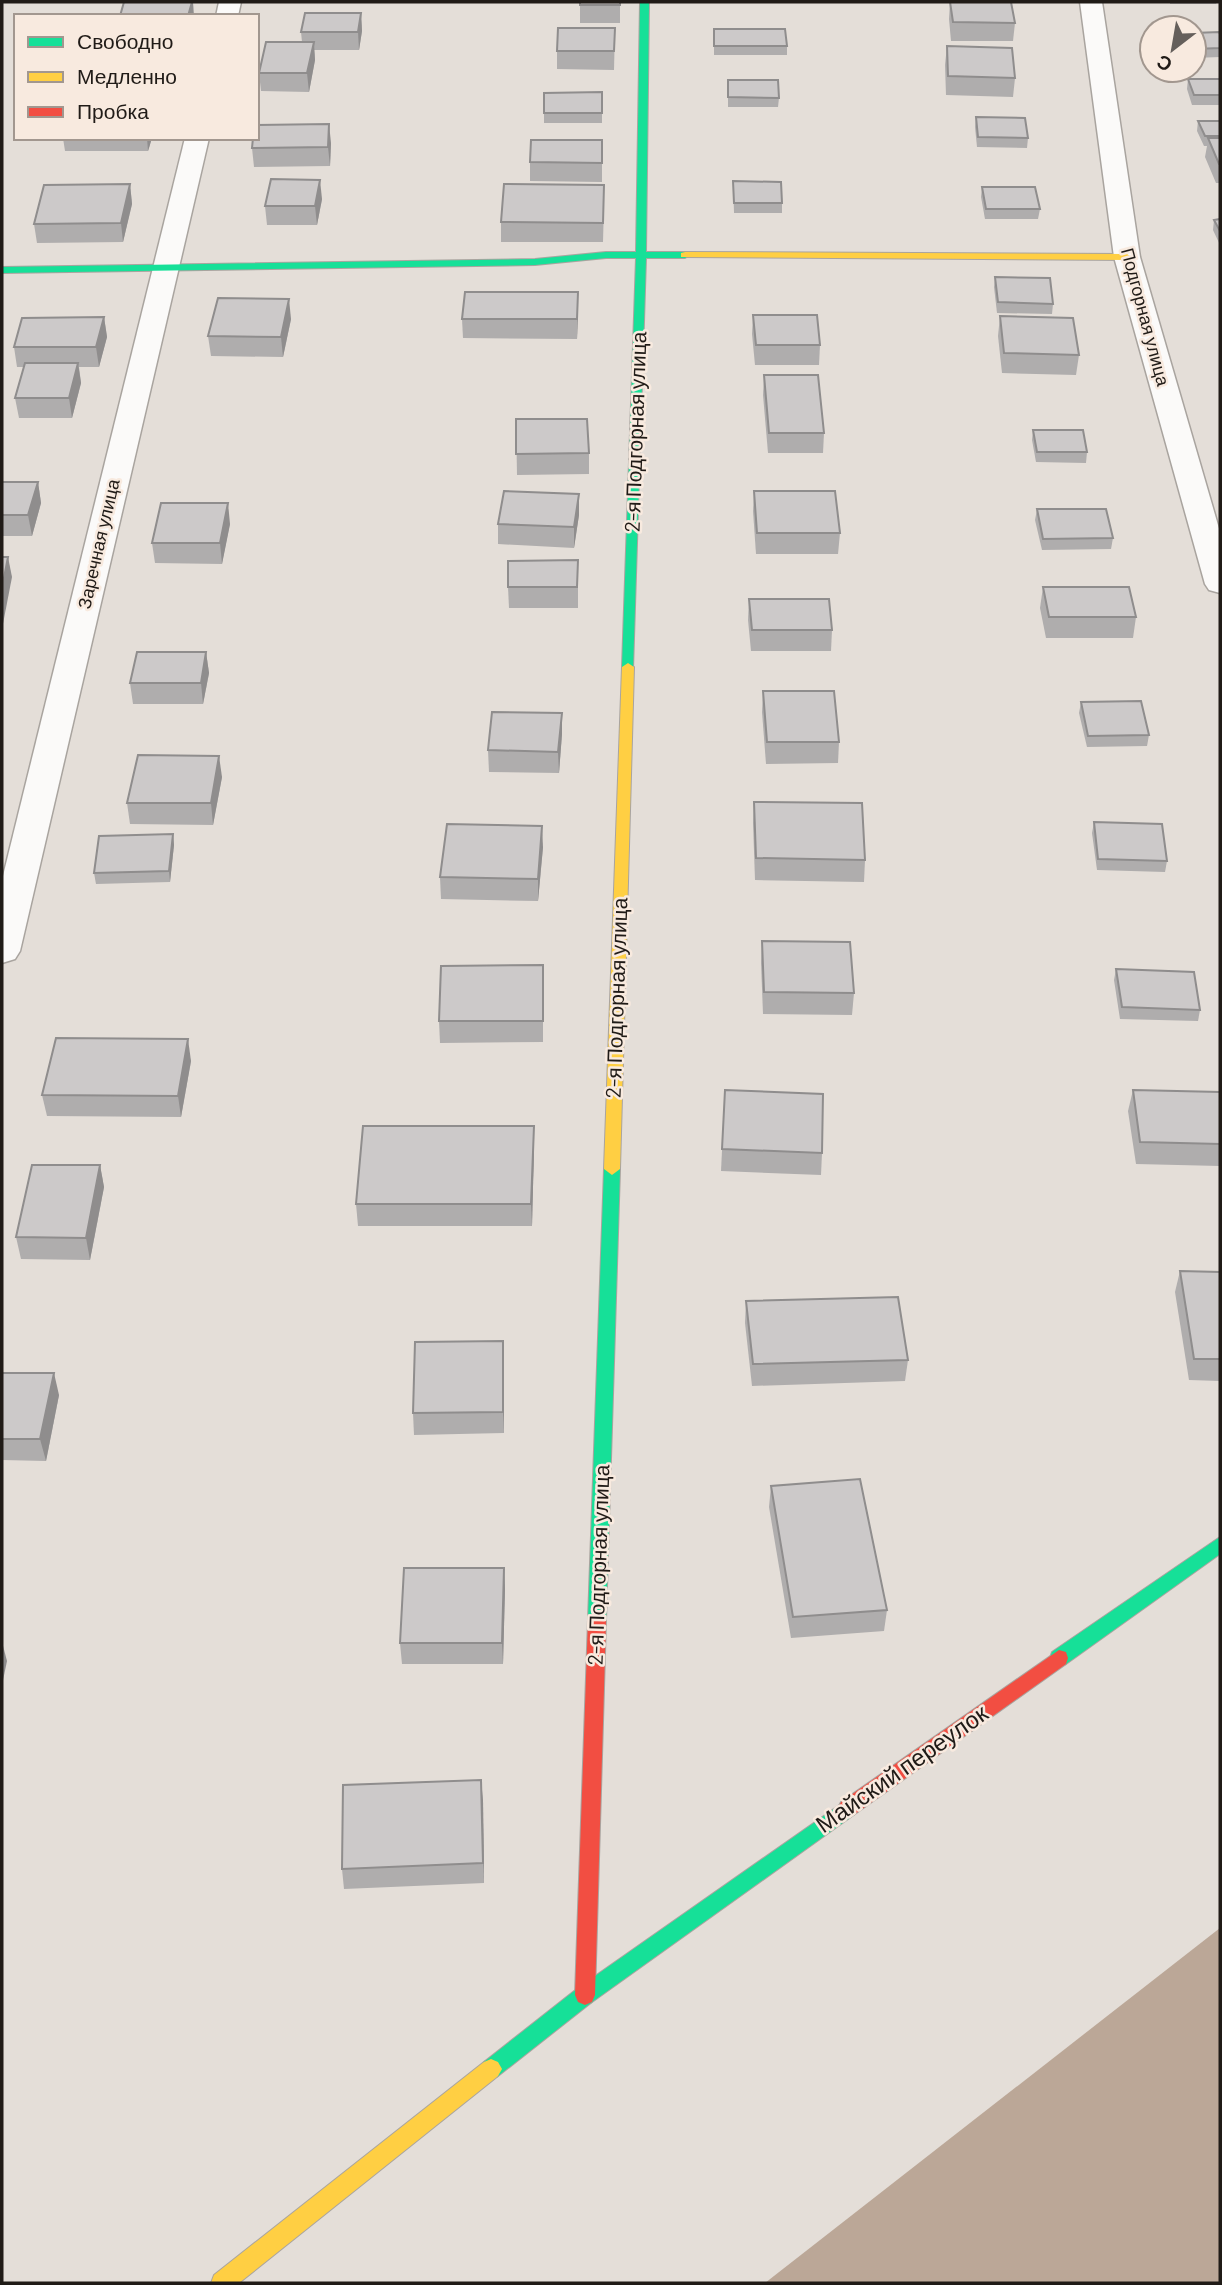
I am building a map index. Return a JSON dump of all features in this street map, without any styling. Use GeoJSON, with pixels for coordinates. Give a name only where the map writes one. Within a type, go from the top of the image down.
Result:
{"type":"FeatureCollection","features":[{"type":"Feature","properties":{"kind":"street","name":"2-я Подгорная улица"},"geometry":{"type":"LineString","coordinates":[[585,1994],[641,255],[644,2]]}},
{"type":"Feature","properties":{"kind":"street","name":"Подгорная улица"},"geometry":{"type":"LineString","coordinates":[[1091,2],[1127,257],[1220,584]]}},
{"type":"Feature","properties":{"kind":"street","name":"Заречная улица"},"geometry":{"type":"LineString","coordinates":[[2,951],[197,140]]}},
{"type":"Feature","properties":{"kind":"street"},"geometry":{"type":"LineString","coordinates":[[2,270],[165,270],[535,262],[641,255],[1127,257]]}},
{"type":"Feature","properties":{"kind":"street","name":"Майский переулок"},"geometry":{"type":"LineString","coordinates":[[222,2283],[585,1994],[1220,1544]]}},
{"type":"Feature","properties":{"kind":"shaded area"},"geometry":{"type":"Polygon","coordinates":[[[1220,1928],[1220,2283],[765,2283],[1220,1928]]]}},
{"type":"Feature","properties":{"kind":"building"},"geometry":{"type":"Polygon","coordinates":[[[124,2],[192,2],[189,14],[121,14],[124,2]]]}},
{"type":"Feature","properties":{"kind":"building"},"geometry":{"type":"Polygon","coordinates":[[[580,2],[620,2],[620,5],[580,5],[580,2]]]}},
{"type":"Feature","properties":{"kind":"building"},"geometry":{"type":"Polygon","coordinates":[[[950,2],[1011,2],[1015,23],[953,22],[950,2]]]}},
{"type":"Feature","properties":{"kind":"building"},"geometry":{"type":"Polygon","coordinates":[[[305,13],[361,13],[358,32],[301,32],[305,13]]]}},
{"type":"Feature","properties":{"kind":"building"},"geometry":{"type":"Polygon","coordinates":[[[558,28],[615,28],[614,51],[557,51],[558,28]]]}},
{"type":"Feature","properties":{"kind":"building"},"geometry":{"type":"Polygon","coordinates":[[[714,29],[785,29],[787,46],[714,46],[714,29]]]}},
{"type":"Feature","properties":{"kind":"building"},"geometry":{"type":"Polygon","coordinates":[[[1208,32],[1219,32],[1220,48],[1208,48],[1208,32]]]}},
{"type":"Feature","properties":{"kind":"building"},"geometry":{"type":"Polygon","coordinates":[[[266,42],[314,42],[307,73],[259,73],[266,42]]]}},
{"type":"Feature","properties":{"kind":"building"},"geometry":{"type":"Polygon","coordinates":[[[947,46],[1012,48],[1015,78],[948,76],[947,46]]]}},
{"type":"Feature","properties":{"kind":"building"},"geometry":{"type":"Polygon","coordinates":[[[1208,79],[1220,79],[1220,95],[1194,95],[1190,84],[1208,84],[1208,79]]]}},
{"type":"Feature","properties":{"kind":"building"},"geometry":{"type":"Polygon","coordinates":[[[728,80],[778,80],[779,98],[728,97],[728,80]]]}},
{"type":"Feature","properties":{"kind":"building"},"geometry":{"type":"Polygon","coordinates":[[[602,92],[602,113],[544,113],[544,93],[602,92]]]}},
{"type":"Feature","properties":{"kind":"building"},"geometry":{"type":"Polygon","coordinates":[[[976,117],[1025,118],[1028,138],[978,137],[976,117]]]}},
{"type":"Feature","properties":{"kind":"building"},"geometry":{"type":"Polygon","coordinates":[[[1198,121],[1220,121],[1220,136],[1205,136],[1198,121]]]}},
{"type":"Feature","properties":{"kind":"building"},"geometry":{"type":"Polygon","coordinates":[[[329,124],[328,147],[252,148],[253,140],[259,140],[259,125],[329,124]]]}},
{"type":"Feature","properties":{"kind":"building"},"geometry":{"type":"Polygon","coordinates":[[[1208,138],[1220,138],[1220,164],[1219,164],[1208,138]]]}},
{"type":"Feature","properties":{"kind":"building"},"geometry":{"type":"Polygon","coordinates":[[[531,140],[602,140],[602,163],[530,162],[531,140]]]}},
{"type":"Feature","properties":{"kind":"building"},"geometry":{"type":"Polygon","coordinates":[[[271,179],[320,180],[315,206],[265,206],[271,179]]]}},
{"type":"Feature","properties":{"kind":"building"},"geometry":{"type":"Polygon","coordinates":[[[733,181],[781,182],[782,203],[734,203],[733,181]]]}},
{"type":"Feature","properties":{"kind":"building"},"geometry":{"type":"Polygon","coordinates":[[[130,184],[121,223],[34,224],[44,185],[130,184]]]}},
{"type":"Feature","properties":{"kind":"building"},"geometry":{"type":"Polygon","coordinates":[[[504,184],[604,185],[603,223],[501,222],[504,184]]]}},
{"type":"Feature","properties":{"kind":"building"},"geometry":{"type":"Polygon","coordinates":[[[982,187],[1035,187],[1040,209],[986,209],[982,187]]]}},
{"type":"Feature","properties":{"kind":"building"},"geometry":{"type":"Polygon","coordinates":[[[1220,219],[1220,231],[1214,220],[1220,219]]]}},
{"type":"Feature","properties":{"kind":"building"},"geometry":{"type":"Polygon","coordinates":[[[995,277],[1050,278],[1053,304],[998,302],[995,277]]]}},
{"type":"Feature","properties":{"kind":"building"},"geometry":{"type":"Polygon","coordinates":[[[465,292],[578,292],[577,319],[462,319],[465,292]]]}},
{"type":"Feature","properties":{"kind":"building"},"geometry":{"type":"Polygon","coordinates":[[[218,298],[289,299],[281,337],[208,336],[218,298]]]}},
{"type":"Feature","properties":{"kind":"building"},"geometry":{"type":"Polygon","coordinates":[[[753,315],[817,315],[820,345],[756,345],[753,315]]]}},
{"type":"Feature","properties":{"kind":"building"},"geometry":{"type":"Polygon","coordinates":[[[1000,316],[1073,318],[1079,355],[1004,353],[1000,316]]]}},
{"type":"Feature","properties":{"kind":"building"},"geometry":{"type":"Polygon","coordinates":[[[104,317],[96,347],[14,347],[22,318],[104,317]]]}},
{"type":"Feature","properties":{"kind":"building"},"geometry":{"type":"Polygon","coordinates":[[[25,363],[78,363],[69,398],[15,398],[25,363]]]}},
{"type":"Feature","properties":{"kind":"building"},"geometry":{"type":"Polygon","coordinates":[[[764,375],[818,375],[824,433],[769,433],[764,375]]]}},
{"type":"Feature","properties":{"kind":"building"},"geometry":{"type":"Polygon","coordinates":[[[516,419],[587,419],[589,453],[516,454],[516,419]]]}},
{"type":"Feature","properties":{"kind":"building"},"geometry":{"type":"Polygon","coordinates":[[[1033,430],[1083,430],[1087,452],[1037,452],[1033,430]]]}},
{"type":"Feature","properties":{"kind":"building"},"geometry":{"type":"Polygon","coordinates":[[[2,482],[38,482],[28,515],[2,515],[2,482]]]}},
{"type":"Feature","properties":{"kind":"building"},"geometry":{"type":"Polygon","coordinates":[[[504,491],[579,494],[574,527],[498,524],[504,491]]]}},
{"type":"Feature","properties":{"kind":"building"},"geometry":{"type":"Polygon","coordinates":[[[754,491],[835,491],[840,533],[757,533],[754,491]]]}},
{"type":"Feature","properties":{"kind":"building"},"geometry":{"type":"Polygon","coordinates":[[[161,503],[228,503],[220,543],[152,543],[161,503]]]}},
{"type":"Feature","properties":{"kind":"building"},"geometry":{"type":"Polygon","coordinates":[[[1037,509],[1106,509],[1113,538],[1043,539],[1037,509]]]}},
{"type":"Feature","properties":{"kind":"building"},"geometry":{"type":"Polygon","coordinates":[[[2,557],[8,557],[2,588],[2,557]]]}},
{"type":"Feature","properties":{"kind":"building"},"geometry":{"type":"Polygon","coordinates":[[[578,560],[577,587],[508,587],[508,561],[578,560]]]}},
{"type":"Feature","properties":{"kind":"building"},"geometry":{"type":"Polygon","coordinates":[[[1043,587],[1129,587],[1136,617],[1049,617],[1043,587]]]}},
{"type":"Feature","properties":{"kind":"building"},"geometry":{"type":"Polygon","coordinates":[[[749,599],[829,599],[832,630],[752,630],[749,599]]]}},
{"type":"Feature","properties":{"kind":"building"},"geometry":{"type":"Polygon","coordinates":[[[137,652],[206,652],[201,683],[130,683],[137,652]]]}},
{"type":"Feature","properties":{"kind":"building"},"geometry":{"type":"Polygon","coordinates":[[[763,691],[834,691],[839,742],[767,742],[763,691]]]}},
{"type":"Feature","properties":{"kind":"building"},"geometry":{"type":"Polygon","coordinates":[[[1141,701],[1149,735],[1088,736],[1081,702],[1141,701]]]}},
{"type":"Feature","properties":{"kind":"building"},"geometry":{"type":"Polygon","coordinates":[[[492,712],[562,713],[558,752],[488,750],[492,712]]]}},
{"type":"Feature","properties":{"kind":"building"},"geometry":{"type":"Polygon","coordinates":[[[138,755],[219,756],[211,803],[127,803],[138,755]]]}},
{"type":"Feature","properties":{"kind":"building"},"geometry":{"type":"Polygon","coordinates":[[[754,802],[862,803],[865,860],[756,858],[754,802]]]}},
{"type":"Feature","properties":{"kind":"building"},"geometry":{"type":"Polygon","coordinates":[[[1094,822],[1162,824],[1167,861],[1098,859],[1094,822]]]}},
{"type":"Feature","properties":{"kind":"building"},"geometry":{"type":"Polygon","coordinates":[[[447,824],[542,826],[538,879],[440,877],[447,824]]]}},
{"type":"Feature","properties":{"kind":"building"},"geometry":{"type":"Polygon","coordinates":[[[173,834],[169,871],[94,873],[99,836],[173,834]]]}},
{"type":"Feature","properties":{"kind":"building"},"geometry":{"type":"Polygon","coordinates":[[[762,941],[850,942],[854,993],[764,992],[762,941]]]}},
{"type":"Feature","properties":{"kind":"building"},"geometry":{"type":"Polygon","coordinates":[[[543,965],[543,1021],[439,1021],[441,966],[543,965]]]}},
{"type":"Feature","properties":{"kind":"building"},"geometry":{"type":"Polygon","coordinates":[[[1116,969],[1194,972],[1200,1010],[1122,1007],[1116,969]]]}},
{"type":"Feature","properties":{"kind":"building"},"geometry":{"type":"Polygon","coordinates":[[[56,1038],[188,1039],[178,1096],[42,1095],[56,1038]]]}},
{"type":"Feature","properties":{"kind":"building"},"geometry":{"type":"Polygon","coordinates":[[[725,1090],[823,1094],[822,1153],[722,1149],[725,1090]]]}},
{"type":"Feature","properties":{"kind":"building"},"geometry":{"type":"Polygon","coordinates":[[[1133,1090],[1220,1092],[1220,1144],[1140,1142],[1133,1090]]]}},
{"type":"Feature","properties":{"kind":"building"},"geometry":{"type":"Polygon","coordinates":[[[363,1126],[534,1126],[531,1204],[356,1204],[363,1126]]]}},
{"type":"Feature","properties":{"kind":"building"},"geometry":{"type":"Polygon","coordinates":[[[32,1165],[100,1165],[86,1238],[16,1237],[32,1165]]]}},
{"type":"Feature","properties":{"kind":"building"},"geometry":{"type":"Polygon","coordinates":[[[1180,1271],[1220,1272],[1220,1359],[1194,1359],[1180,1271]]]}},
{"type":"Feature","properties":{"kind":"building"},"geometry":{"type":"Polygon","coordinates":[[[898,1297],[908,1360],[753,1364],[746,1301],[898,1297]]]}},
{"type":"Feature","properties":{"kind":"building"},"geometry":{"type":"Polygon","coordinates":[[[503,1341],[503,1412],[413,1413],[415,1342],[503,1341]]]}},
{"type":"Feature","properties":{"kind":"building"},"geometry":{"type":"Polygon","coordinates":[[[2,1373],[54,1373],[40,1439],[2,1439],[2,1373]]]}},
{"type":"Feature","properties":{"kind":"building"},"geometry":{"type":"Polygon","coordinates":[[[860,1479],[887,1610],[793,1617],[771,1486],[860,1479]]]}},
{"type":"Feature","properties":{"kind":"building"},"geometry":{"type":"Polygon","coordinates":[[[404,1568],[504,1568],[502,1643],[400,1643],[404,1568]]]}},
{"type":"Feature","properties":{"kind":"building"},"geometry":{"type":"Polygon","coordinates":[[[481,1780],[483,1863],[342,1869],[343,1785],[481,1780]]]}},
{"type":"Feature","properties":{"kind":"traffic: fast"},"geometry":{"type":"LineString","coordinates":[[628,667],[641,255],[644,2]]}},
{"type":"Feature","properties":{"kind":"traffic: fast"},"geometry":{"type":"LineString","coordinates":[[2,270],[535,262],[606,255],[685,255]]}},
{"type":"Feature","properties":{"kind":"traffic: fast"},"geometry":{"type":"LineString","coordinates":[[597,1620],[612,1169]]}},
{"type":"Feature","properties":{"kind":"traffic: fast"},"geometry":{"type":"LineString","coordinates":[[1059,1658],[1220,1544]]}},
{"type":"Feature","properties":{"kind":"traffic: fast"},"geometry":{"type":"LineString","coordinates":[[491,2069],[585,1995],[848,1808]]}},
{"type":"Feature","properties":{"kind":"traffic: slow"},"geometry":{"type":"LineString","coordinates":[[685,255],[1127,257]]}},
{"type":"Feature","properties":{"kind":"traffic: slow"},"geometry":{"type":"LineString","coordinates":[[612,1169],[628,667]]}},
{"type":"Feature","properties":{"kind":"traffic: slow"},"geometry":{"type":"LineString","coordinates":[[222,2283],[491,2069]]}},
{"type":"Feature","properties":{"kind":"traffic: jam"},"geometry":{"type":"LineString","coordinates":[[585,1995],[597,1620]]}},
{"type":"Feature","properties":{"kind":"traffic: jam"},"geometry":{"type":"LineString","coordinates":[[848,1808],[1059,1658]]}}]}
